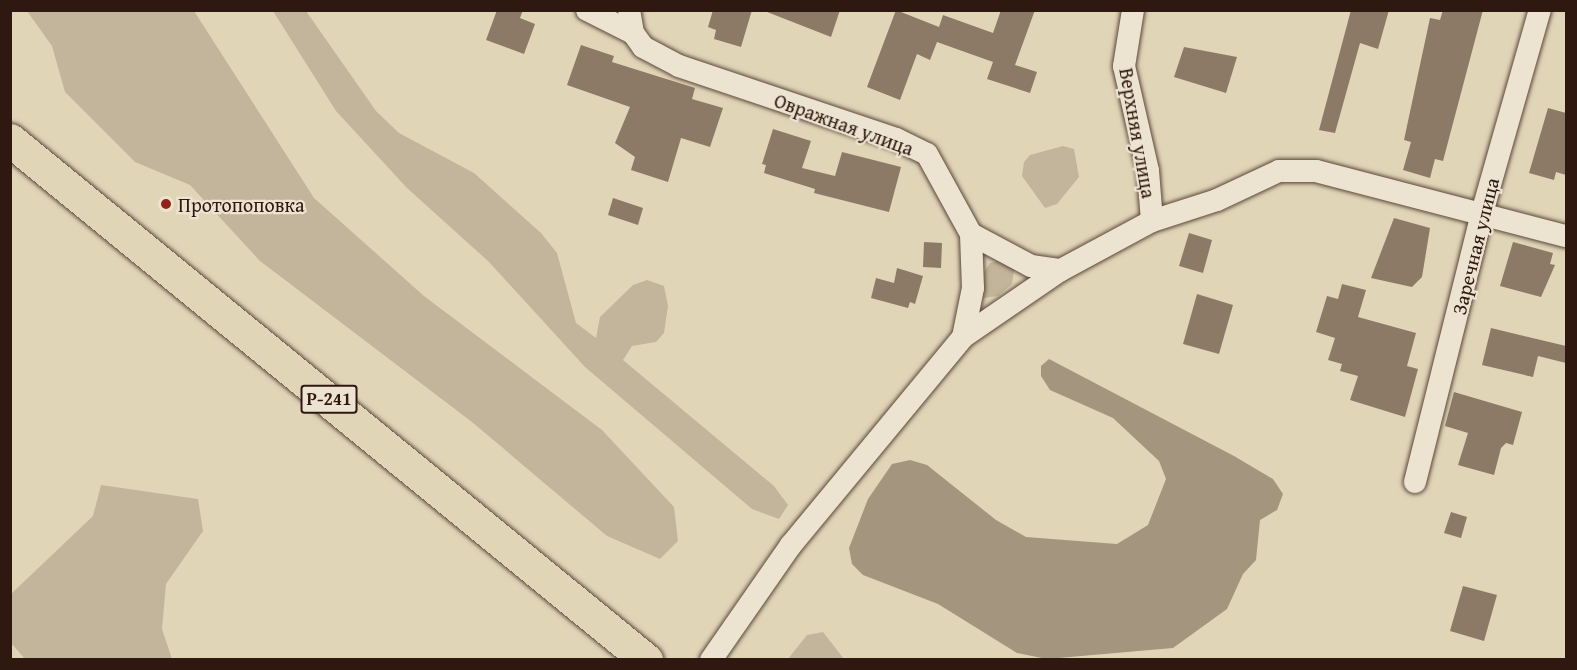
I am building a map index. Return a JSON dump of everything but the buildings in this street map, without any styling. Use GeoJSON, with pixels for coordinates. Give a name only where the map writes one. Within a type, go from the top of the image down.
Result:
{"type":"FeatureCollection","features":[{"type":"Feature","properties":{"kind":"highway","name":"Р-241"},"geometry":{"type":"LineString","coordinates":[[10,140],[646,660]]}},
{"type":"Feature","properties":{"kind":"street","name":"Овражная улица"},"geometry":{"type":"LineString","coordinates":[[587,10],[630,21],[643,47],[679,66],[896,139],[927,154],[970,234],[973,288],[963,337]]}},
{"type":"Feature","properties":{"kind":"street","name":"Верхняя улица"},"geometry":{"type":"LineString","coordinates":[[1133,10],[1124,66],[1148,171],[1152,221]]}},
{"type":"Feature","properties":{"kind":"street","name":"Заречная улица"},"geometry":{"type":"LineString","coordinates":[[1415,483],[1482,213],[1540,10]]}},
{"type":"Feature","properties":{"kind":"street"},"geometry":{"type":"LineString","coordinates":[[711,660],[791,545],[963,337],[1060,270],[1152,221],[1217,200],[1279,171],[1316,171],[1360,179],[1566,236]]}},
{"type":"Feature","properties":{"kind":"street"},"geometry":{"type":"LineString","coordinates":[[970,234],[1031,266],[1060,270]]}},
{"type":"Feature","properties":{"kind":"shaded area"},"geometry":{"type":"Polygon","coordinates":[[[27,11],[194,11],[314,198],[424,296],[602,430],[674,507],[678,541],[660,559],[607,536],[472,422],[260,261],[190,185],[135,162],[65,92],[52,46],[27,11]]]}},
{"type":"Feature","properties":{"kind":"shaded area"},"geometry":{"type":"Polygon","coordinates":[[[273,11],[306,11],[376,111],[399,133],[474,173],[541,233],[557,253],[576,323],[596,338],[600,317],[633,285],[647,280],[664,286],[668,306],[664,333],[656,342],[632,346],[623,360],[774,486],[788,505],[779,519],[752,509],[585,367],[488,261],[407,188],[336,111],[273,11]]]}},
{"type":"Feature","properties":{"kind":"shaded area"},"geometry":{"type":"Polygon","coordinates":[[[1063,146],[1074,149],[1079,177],[1057,204],[1045,208],[1022,176],[1024,162],[1030,155],[1063,146]]]}},
{"type":"Feature","properties":{"kind":"shaded area"},"geometry":{"type":"Polygon","coordinates":[[[1000,260],[1014,269],[1012,284],[998,296],[983,298],[984,272],[990,263],[1000,260]]]}},
{"type":"Feature","properties":{"kind":"shaded area"},"geometry":{"type":"Polygon","coordinates":[[[1049,359],[1234,456],[1273,479],[1283,494],[1277,510],[1260,520],[1256,560],[1243,574],[1227,609],[1173,648],[1047,659],[1017,653],[938,604],[863,575],[852,564],[849,548],[868,499],[892,464],[910,460],[927,465],[996,520],[1026,537],[1117,544],[1148,525],[1166,479],[1159,461],[1113,418],[1050,390],[1041,376],[1041,366],[1049,359]]]}},
{"type":"Feature","properties":{"kind":"shaded area"},"geometry":{"type":"Polygon","coordinates":[[[101,485],[198,499],[203,531],[166,584],[162,629],[172,659],[25,659],[11,643],[11,594],[93,516],[101,485]]]}},
{"type":"Feature","properties":{"kind":"shaded area"},"geometry":{"type":"Polygon","coordinates":[[[823,632],[844,659],[788,659],[807,635],[823,632]]]}},
{"type":"Feature","properties":{"kind":"place","name":"Протопоповка"},"geometry":{"type":"Point","coordinates":[166,204]}}]}
